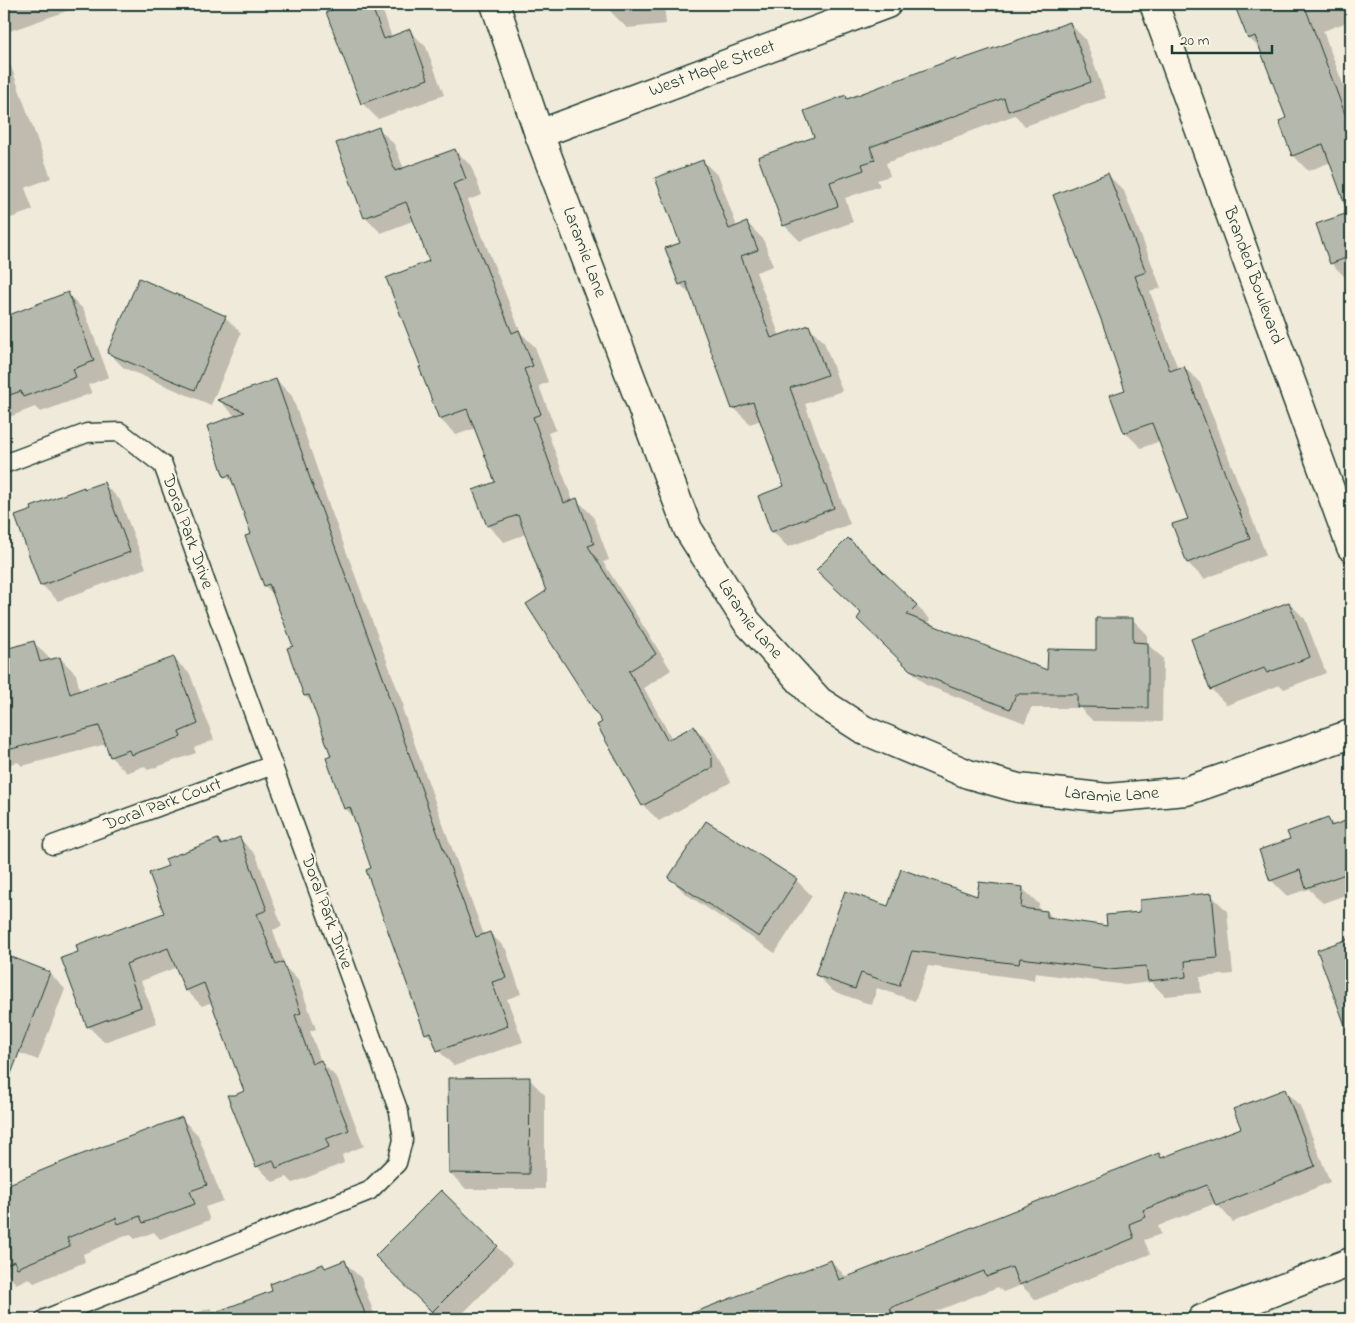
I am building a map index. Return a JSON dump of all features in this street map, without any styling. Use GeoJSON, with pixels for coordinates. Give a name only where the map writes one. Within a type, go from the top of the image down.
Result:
{"type":"FeatureCollection","features":[{"type":"Feature","properties":{"kind":"street","name":"Laramie Lane"},"geometry":{"type":"LineString","coordinates":[[495,4],[538,134],[688,529],[746,622],[819,701],[864,730],[968,774],[1018,788],[1108,798],[1186,791],[1351,734]]}},
{"type":"Feature","properties":{"kind":"street","name":"West Maple Street"},"geometry":{"type":"LineString","coordinates":[[538,134],[886,4]]}},
{"type":"Feature","properties":{"kind":"street","name":"Branded Boulevard"},"geometry":{"type":"LineString","coordinates":[[1154,4],[1351,548]]}},
{"type":"Feature","properties":{"kind":"street"},"geometry":{"type":"LineString","coordinates":[[1202,1319],[1351,1262]]}},
{"type":"Feature","properties":{"kind":"lane","name":"Doral Park Drive"},"geometry":{"type":"LineString","coordinates":[[4,464],[87,433],[120,432],[162,465],[273,764],[398,1112],[403,1140],[397,1163],[369,1191],[45,1319]]}},
{"type":"Feature","properties":{"kind":"lane","name":"Doral Park Court"},"geometry":{"type":"LineString","coordinates":[[53,845],[273,764]]}},
{"type":"Feature","properties":{"kind":"building"},"geometry":{"type":"Polygon","coordinates":[[[348,4],[371,4],[384,39],[410,29],[428,79],[361,104],[326,12],[348,4]]]}},
{"type":"Feature","properties":{"kind":"building"},"geometry":{"type":"Polygon","coordinates":[[[1234,4],[1304,4],[1351,130],[1351,256],[1330,264],[1316,224],[1348,213],[1323,144],[1292,156],[1279,121],[1286,118],[1255,36],[1248,39],[1234,4]]]}},
{"type":"Feature","properties":{"kind":"building"},"geometry":{"type":"Polygon","coordinates":[[[1070,22],[1091,82],[1008,111],[1004,98],[870,147],[875,160],[862,164],[864,170],[830,182],[838,206],[783,226],[758,157],[814,137],[804,111],[846,95],[847,99],[956,58],[957,61],[1070,22]]]}},
{"type":"Feature","properties":{"kind":"building"},"geometry":{"type":"Polygon","coordinates":[[[379,127],[395,171],[455,149],[466,179],[453,184],[512,333],[519,330],[533,366],[524,369],[541,414],[533,417],[564,503],[577,498],[594,544],[588,546],[656,654],[629,671],[667,740],[694,726],[712,757],[712,768],[642,806],[597,725],[602,722],[526,604],[546,591],[518,515],[487,526],[473,490],[495,482],[467,409],[439,419],[386,278],[429,261],[406,202],[364,218],[336,143],[379,127]]]}},
{"type":"Feature","properties":{"kind":"building"},"geometry":{"type":"Polygon","coordinates":[[[703,160],[729,229],[747,222],[758,250],[741,256],[771,338],[809,325],[827,375],[790,388],[834,508],[771,532],[758,496],[784,486],[753,402],[732,409],[686,282],[679,285],[665,248],[680,243],[655,178],[703,160]]]}},
{"type":"Feature","properties":{"kind":"building"},"geometry":{"type":"Polygon","coordinates":[[[1108,173],[1146,272],[1135,276],[1170,371],[1184,366],[1250,539],[1187,563],[1172,524],[1188,519],[1152,423],[1124,433],[1110,395],[1125,390],[1102,322],[1053,195],[1108,173]]]}},
{"type":"Feature","properties":{"kind":"building"},"geometry":{"type":"Polygon","coordinates":[[[139,278],[226,316],[195,390],[107,353],[139,278]]]}},
{"type":"Feature","properties":{"kind":"building"},"geometry":{"type":"Polygon","coordinates":[[[68,292],[94,361],[73,369],[76,377],[23,397],[21,391],[4,397],[4,317],[68,292]]]}},
{"type":"Feature","properties":{"kind":"building"},"geometry":{"type":"Polygon","coordinates":[[[276,379],[307,470],[476,937],[490,932],[506,978],[492,982],[508,1026],[437,1051],[430,1032],[425,1034],[366,870],[371,868],[350,807],[344,809],[326,758],[331,756],[309,695],[304,696],[287,648],[293,646],[269,584],[264,586],[245,536],[251,534],[230,475],[224,477],[207,426],[245,412],[217,400],[276,379]]]}},
{"type":"Feature","properties":{"kind":"building"},"geometry":{"type":"Polygon","coordinates":[[[104,482],[130,552],[40,586],[15,516],[32,510],[31,507],[84,487],[84,489],[104,482]]]}},
{"type":"Feature","properties":{"kind":"building"},"geometry":{"type":"Polygon","coordinates":[[[848,538],[917,605],[907,615],[1047,670],[1048,649],[1096,650],[1096,618],[1133,618],[1133,642],[1148,643],[1148,708],[1077,707],[1077,694],[1016,694],[1010,709],[910,670],[857,619],[861,613],[816,570],[848,538]]]}},
{"type":"Feature","properties":{"kind":"building"},"geometry":{"type":"Polygon","coordinates":[[[1289,602],[1310,657],[1267,673],[1264,668],[1210,690],[1191,639],[1289,602]]]}},
{"type":"Feature","properties":{"kind":"building"},"geometry":{"type":"Polygon","coordinates":[[[34,641],[40,662],[60,657],[70,694],[174,657],[198,724],[179,732],[181,737],[131,755],[129,750],[110,757],[99,726],[4,751],[4,668],[11,666],[9,648],[34,641]]]}},
{"type":"Feature","properties":{"kind":"building"},"geometry":{"type":"Polygon","coordinates":[[[1328,817],[1331,826],[1351,819],[1351,872],[1306,888],[1300,870],[1270,881],[1259,850],[1290,839],[1287,832],[1328,817]]]}},
{"type":"Feature","properties":{"kind":"building"},"geometry":{"type":"Polygon","coordinates":[[[706,821],[797,879],[759,937],[668,878],[706,821]]]}},
{"type":"Feature","properties":{"kind":"building"},"geometry":{"type":"Polygon","coordinates":[[[240,837],[267,910],[257,914],[276,965],[283,962],[301,1013],[295,1015],[312,1064],[321,1060],[349,1130],[326,1139],[329,1147],[276,1168],[273,1160],[256,1167],[227,1095],[235,1095],[244,1091],[204,983],[185,991],[168,948],[126,964],[141,1007],[87,1027],[61,958],[78,952],[76,945],[164,913],[149,873],[168,866],[165,859],[218,839],[221,845],[240,837]]]}},
{"type":"Feature","properties":{"kind":"building"},"geometry":{"type":"Polygon","coordinates":[[[901,869],[977,896],[979,882],[1023,887],[1021,908],[1047,911],[1047,917],[1107,926],[1106,915],[1140,912],[1140,900],[1212,893],[1218,958],[1185,961],[1186,977],[1148,981],[1146,966],[1109,969],[1020,958],[1019,964],[912,951],[899,986],[861,973],[855,989],[815,975],[845,891],[888,906],[901,869]]]}},
{"type":"Feature","properties":{"kind":"building"},"geometry":{"type":"Polygon","coordinates":[[[1351,938],[1351,1033],[1348,1033],[1317,950],[1351,938]]]}},
{"type":"Feature","properties":{"kind":"building"},"geometry":{"type":"Polygon","coordinates":[[[4,954],[50,972],[6,1087],[4,1086],[4,954]]]}},
{"type":"Feature","properties":{"kind":"building"},"geometry":{"type":"Polygon","coordinates":[[[530,1077],[529,1174],[449,1173],[448,1078],[530,1077]]]}},
{"type":"Feature","properties":{"kind":"building"},"geometry":{"type":"Polygon","coordinates":[[[1285,1089],[1315,1166],[1216,1206],[1207,1185],[1143,1210],[1146,1217],[1129,1224],[1134,1238],[1019,1285],[1012,1267],[986,1277],[984,1271],[890,1308],[895,1319],[682,1319],[682,1317],[831,1260],[839,1280],[1159,1153],[1161,1158],[1241,1128],[1233,1109],[1285,1089]]]}},
{"type":"Feature","properties":{"kind":"building"},"geometry":{"type":"Polygon","coordinates":[[[182,1117],[207,1185],[190,1191],[195,1204],[143,1223],[140,1216],[118,1224],[116,1218],[67,1238],[70,1246],[17,1268],[14,1261],[4,1266],[4,1186],[72,1158],[182,1117]]]}},
{"type":"Feature","properties":{"kind":"building"},"geometry":{"type":"Polygon","coordinates":[[[441,1190],[498,1246],[432,1312],[375,1256],[441,1190]]]}},
{"type":"Feature","properties":{"kind":"building"},"geometry":{"type":"Polygon","coordinates":[[[345,1260],[367,1319],[205,1319],[205,1316],[272,1291],[270,1284],[323,1264],[325,1268],[345,1260]]]}}]}
